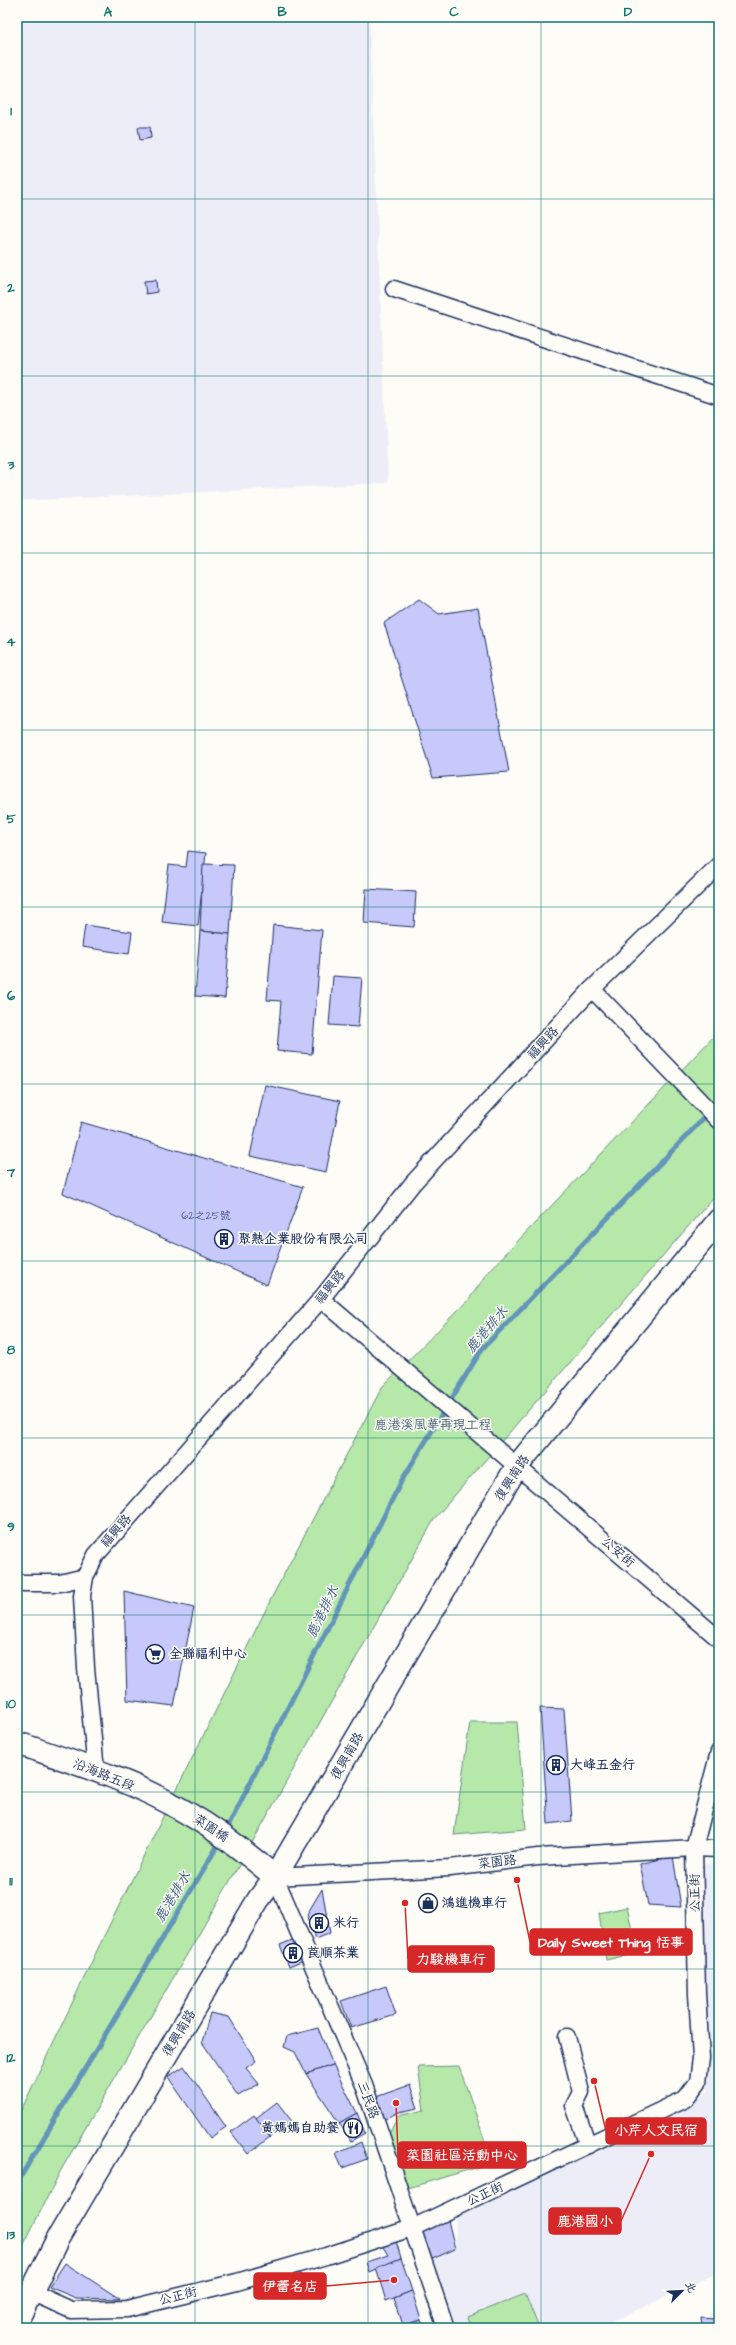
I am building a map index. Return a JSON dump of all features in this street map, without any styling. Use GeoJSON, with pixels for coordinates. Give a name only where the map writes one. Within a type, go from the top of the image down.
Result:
{"type":"FeatureCollection","features":[{"type":"Feature","properties":{"kind":"street"},"geometry":{"type":"LineString","coordinates":[[394,289],[719,396]]}},
{"type":"Feature","properties":{"kind":"street","name":"福興路"},"geometry":{"type":"LineString","coordinates":[[96,1770],[82,1604],[85,1577],[96,1555],[321,1299],[413,1183],[592,990],[719,865]]}},
{"type":"Feature","properties":{"kind":"street"},"geometry":{"type":"LineString","coordinates":[[592,990],[719,1121]]}},
{"type":"Feature","properties":{"kind":"street","name":"復興南路"},"geometry":{"type":"LineString","coordinates":[[17,2321],[66,2225],[258,1900],[276,1877],[517,1466],[719,1220]]}},
{"type":"Feature","properties":{"kind":"street","name":"公安街"},"geometry":{"type":"LineString","coordinates":[[321,1299],[719,1639]]}},
{"type":"Feature","properties":{"kind":"street"},"geometry":{"type":"LineString","coordinates":[[17,1583],[60,1583],[85,1577]]}},
{"type":"Feature","properties":{"kind":"street","name":"沿海路五段"},"geometry":{"type":"LineString","coordinates":[[17,1743],[96,1770],[157,1797],[189,1814]]}},
{"type":"Feature","properties":{"kind":"street","name":"公正街"},"geometry":{"type":"LineString","coordinates":[[31,2292],[71,2310],[127,2309],[237,2282],[412,2228],[685,2099],[698,2082],[701,2058],[697,1994],[694,1848],[719,1752]]}},
{"type":"Feature","properties":{"kind":"street","name":"菜園橋"},"geometry":{"type":"LineString","coordinates":[[189,1814],[234,1843],[276,1877]]}},
{"type":"Feature","properties":{"kind":"street","name":"菜園路"},"geometry":{"type":"LineString","coordinates":[[276,1877],[450,1868],[538,1857],[694,1848],[719,1849]]}},
{"type":"Feature","properties":{"kind":"street","name":"三民路"},"geometry":{"type":"LineString","coordinates":[[276,1877],[364,2085],[446,2328]]}},
{"type":"Feature","properties":{"kind":"street"},"geometry":{"type":"LineString","coordinates":[[567,2037],[581,2092],[574,2106],[588,2145]]}},
{"type":"Feature","properties":{"kind":"shaded area"},"geometry":{"type":"Polygon","coordinates":[[[17,17],[369,17],[388,483],[17,501],[17,17]]]}},
{"type":"Feature","properties":{"kind":"shaded area"},"geometry":{"type":"Polygon","coordinates":[[[702,1864],[719,1864],[719,2272],[599,2328],[454,2328],[430,2260],[455,2249],[456,2217],[708,2092],[702,1864]]]}},
{"type":"Feature","properties":{"kind":"green space","name":"鹿港溪風華再現工程"},"geometry":{"type":"Polygon","coordinates":[[[719,1031],[719,1191],[435,1518],[244,1857],[61,2170],[17,2258],[17,2119],[103,1938],[272,1597],[382,1387],[469,1299],[490,1270],[719,1031]]]}},
{"type":"Feature","properties":{"kind":"green space"},"geometry":{"type":"Polygon","coordinates":[[[470,1722],[517,1722],[526,1829],[454,1835],[470,1722]]]}},
{"type":"Feature","properties":{"kind":"green space"},"geometry":{"type":"Polygon","coordinates":[[[627,1907],[637,1953],[606,1960],[599,1913],[627,1907]]]}},
{"type":"Feature","properties":{"kind":"green space"},"geometry":{"type":"Polygon","coordinates":[[[459,2066],[485,2141],[478,2167],[408,2188],[389,2134],[398,2116],[424,2110],[418,2067],[459,2066]]]}},
{"type":"Feature","properties":{"kind":"green space"},"geometry":{"type":"Polygon","coordinates":[[[525,2294],[539,2328],[472,2328],[468,2317],[525,2294]]]}},
{"type":"Feature","properties":{"kind":"building"},"geometry":{"type":"Polygon","coordinates":[[[138,127],[150,127],[151,138],[140,140],[138,127]]]}},
{"type":"Feature","properties":{"kind":"building"},"geometry":{"type":"Polygon","coordinates":[[[156,280],[157,292],[146,294],[144,281],[156,280]]]}},
{"type":"Feature","properties":{"kind":"building"},"geometry":{"type":"Polygon","coordinates":[[[419,599],[439,614],[478,608],[509,772],[433,778],[384,623],[419,599]]]}},
{"type":"Feature","properties":{"kind":"building"},"geometry":{"type":"Polygon","coordinates":[[[188,851],[206,853],[198,926],[162,922],[169,865],[186,867],[188,851]]]}},
{"type":"Feature","properties":{"kind":"building"},"geometry":{"type":"Polygon","coordinates":[[[203,864],[234,865],[230,934],[200,931],[203,864]]]}},
{"type":"Feature","properties":{"kind":"building"},"geometry":{"type":"Polygon","coordinates":[[[366,889],[416,892],[414,927],[364,923],[366,889]]]}},
{"type":"Feature","properties":{"kind":"building"},"geometry":{"type":"Polygon","coordinates":[[[85,925],[132,932],[129,954],[82,947],[85,925]]]}},
{"type":"Feature","properties":{"kind":"building"},"geometry":{"type":"Polygon","coordinates":[[[273,925],[322,930],[312,1054],[277,1051],[281,1001],[267,1000],[273,925]]]}},
{"type":"Feature","properties":{"kind":"building"},"geometry":{"type":"Polygon","coordinates":[[[200,931],[230,934],[225,998],[195,996],[200,931]]]}},
{"type":"Feature","properties":{"kind":"building"},"geometry":{"type":"Polygon","coordinates":[[[333,976],[362,978],[358,1027],[329,1025],[333,976]]]}},
{"type":"Feature","properties":{"kind":"building"},"geometry":{"type":"Polygon","coordinates":[[[265,1085],[340,1101],[326,1172],[250,1156],[265,1085]]]}},
{"type":"Feature","properties":{"kind":"building","name":"聚熱企業股份有限公司"},"geometry":{"type":"Polygon","coordinates":[[[81,1122],[303,1187],[267,1285],[63,1193],[81,1122]]]}},
{"type":"Feature","properties":{"kind":"building","name":"全聯福利中心"},"geometry":{"type":"Polygon","coordinates":[[[124,1591],[194,1608],[174,1706],[127,1700],[124,1591]]]}},
{"type":"Feature","properties":{"kind":"building","name":"大峰五金行"},"geometry":{"type":"Polygon","coordinates":[[[540,1708],[564,1709],[572,1821],[548,1824],[540,1708]]]}},
{"type":"Feature","properties":{"kind":"building"},"geometry":{"type":"Polygon","coordinates":[[[673,1856],[681,1907],[648,1905],[640,1864],[673,1856]]]}},
{"type":"Feature","properties":{"kind":"building","name":"米行"},"geometry":{"type":"Polygon","coordinates":[[[322,1889],[330,1933],[315,1939],[307,1914],[322,1889]]]}},
{"type":"Feature","properties":{"kind":"building","name":"苠順茶業"},"geometry":{"type":"Polygon","coordinates":[[[297,1938],[306,1960],[289,1967],[280,1945],[297,1938]]]}},
{"type":"Feature","properties":{"kind":"building"},"geometry":{"type":"Polygon","coordinates":[[[386,1986],[396,2015],[351,2028],[341,2001],[386,1986]]]}},
{"type":"Feature","properties":{"kind":"building"},"geometry":{"type":"Polygon","coordinates":[[[210,2013],[229,2017],[256,2061],[246,2068],[259,2084],[238,2096],[202,2042],[210,2013]]]}},
{"type":"Feature","properties":{"kind":"building"},"geometry":{"type":"Polygon","coordinates":[[[318,2028],[333,2065],[306,2074],[295,2052],[284,2047],[287,2036],[318,2028]]]}},
{"type":"Feature","properties":{"kind":"building"},"geometry":{"type":"Polygon","coordinates":[[[333,2065],[357,2113],[339,2123],[306,2074],[333,2065]]]}},
{"type":"Feature","properties":{"kind":"building"},"geometry":{"type":"Polygon","coordinates":[[[184,2066],[226,2127],[210,2138],[168,2077],[184,2066]]]}},
{"type":"Feature","properties":{"kind":"building"},"geometry":{"type":"Polygon","coordinates":[[[410,2085],[418,2108],[399,2112],[383,2120],[373,2098],[410,2085]]]}},
{"type":"Feature","properties":{"kind":"building"},"geometry":{"type":"Polygon","coordinates":[[[277,2102],[291,2120],[270,2137],[256,2118],[277,2102]]]}},
{"type":"Feature","properties":{"kind":"building","name":"黃媽媽自助餐"},"geometry":{"type":"Polygon","coordinates":[[[357,2113],[365,2133],[351,2141],[339,2123],[357,2113]]]}},
{"type":"Feature","properties":{"kind":"building"},"geometry":{"type":"Polygon","coordinates":[[[254,2115],[270,2137],[248,2154],[231,2132],[254,2115]]]}},
{"type":"Feature","properties":{"kind":"building"},"geometry":{"type":"Polygon","coordinates":[[[361,2142],[367,2159],[342,2168],[336,2153],[361,2142]]]}},
{"type":"Feature","properties":{"kind":"building"},"geometry":{"type":"Polygon","coordinates":[[[446,2212],[455,2249],[430,2260],[418,2226],[446,2212]]]}},
{"type":"Feature","properties":{"kind":"building"},"geometry":{"type":"Polygon","coordinates":[[[394,2234],[401,2258],[369,2272],[366,2262],[388,2255],[380,2242],[394,2234]]]}},
{"type":"Feature","properties":{"kind":"building"},"geometry":{"type":"Polygon","coordinates":[[[401,2258],[412,2291],[386,2301],[376,2268],[401,2258]]]}},
{"type":"Feature","properties":{"kind":"building"},"geometry":{"type":"Polygon","coordinates":[[[65,2263],[120,2299],[76,2298],[49,2287],[65,2263]]]}},
{"type":"Feature","properties":{"kind":"building"},"geometry":{"type":"Polygon","coordinates":[[[276,2271],[300,2274],[304,2295],[280,2299],[276,2271]]]}},
{"type":"Feature","properties":{"kind":"building"},"geometry":{"type":"Polygon","coordinates":[[[412,2291],[421,2320],[403,2325],[394,2298],[412,2291]]]}},
{"type":"Feature","properties":{"kind":"building"},"geometry":{"type":"Polygon","coordinates":[[[701,2318],[715,2319],[715,2328],[702,2328],[701,2318]]]}},
{"type":"Feature","properties":{"kind":"building"},"geometry":{"type":"Polygon","coordinates":[[[421,2320],[424,2328],[395,2328],[421,2320]]]}},
{"type":"Feature","properties":{"kind":"waterway","name":"鹿港排水"},"geometry":{"type":"LineString","coordinates":[[226,1831],[402,1480],[482,1349],[719,1102]]}},
{"type":"Feature","properties":{"kind":"waterway","name":"鹿港排水"},"geometry":{"type":"LineString","coordinates":[[17,2183],[221,1840]]}},
{"type":"Feature","properties":{"kind":"place","name":"聚熱企業股份有限公司"},"geometry":{"type":"Point","coordinates":[224,1239]}},
{"type":"Feature","properties":{"kind":"place","name":"全聯福利中心"},"geometry":{"type":"Point","coordinates":[155,1654]}},
{"type":"Feature","properties":{"kind":"place","name":"大峰五金行"},"geometry":{"type":"Point","coordinates":[556,1765]}},
{"type":"Feature","properties":{"kind":"place","name":"Daily Sweet Thing 恬事"},"geometry":{"type":"Point","coordinates":[517,1880]}},
{"type":"Feature","properties":{"kind":"place","name":"力駿機車行"},"geometry":{"type":"Point","coordinates":[405,1903]}},
{"type":"Feature","properties":{"kind":"place","name":"鴻進機車行"},"geometry":{"type":"Point","coordinates":[428,1903]}},
{"type":"Feature","properties":{"kind":"place","name":"米行"},"geometry":{"type":"Point","coordinates":[319,1923]}},
{"type":"Feature","properties":{"kind":"place","name":"苠順茶業"},"geometry":{"type":"Point","coordinates":[293,1953]}},
{"type":"Feature","properties":{"kind":"place","name":"小芹人文民宿"},"geometry":{"type":"Point","coordinates":[594,2081]}},
{"type":"Feature","properties":{"kind":"place","name":"菜園社區活動中心"},"geometry":{"type":"Point","coordinates":[396,2103]}},
{"type":"Feature","properties":{"kind":"place","name":"黃媽媽自助餐"},"geometry":{"type":"Point","coordinates":[353,2128]}},
{"type":"Feature","properties":{"kind":"place","name":"鹿港國小"},"geometry":{"type":"Point","coordinates":[651,2154]}},
{"type":"Feature","properties":{"kind":"place","name":"伊蕾名店"},"geometry":{"type":"Point","coordinates":[394,2280]}}]}
